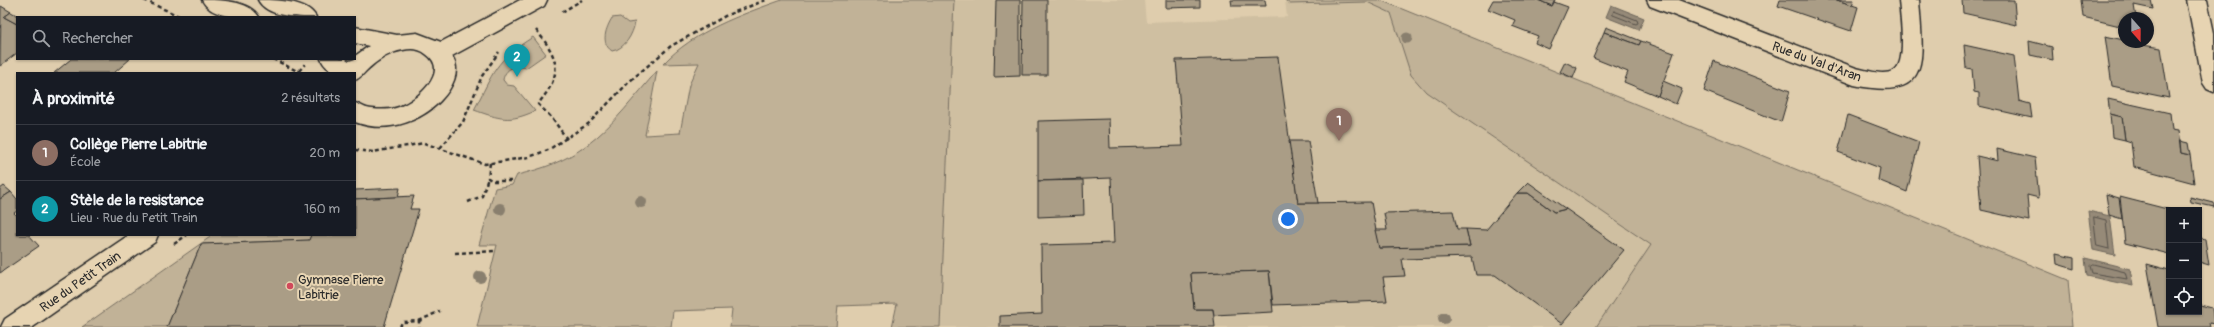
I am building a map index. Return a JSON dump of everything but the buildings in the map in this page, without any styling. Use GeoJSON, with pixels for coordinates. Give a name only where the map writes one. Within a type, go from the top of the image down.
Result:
{"type":"FeatureCollection","features":[{"type":"Feature","properties":{"kind":"street"},"geometry":{"type":"LineString","coordinates":[[212,0],[247,16]]}},
{"type":"Feature","properties":{"kind":"street"},"geometry":{"type":"LineString","coordinates":[[268,0],[304,16]]}},
{"type":"Feature","properties":{"kind":"street"},"geometry":{"type":"LineString","coordinates":[[440,52],[537,0]]}},
{"type":"Feature","properties":{"kind":"street","name":"Rue du Val d'Aran"},"geometry":{"type":"LineString","coordinates":[[1657,0],[1854,76],[1882,82],[1902,77],[1910,70],[1912,59],[1909,0]]}},
{"type":"Feature","properties":{"kind":"street"},"geometry":{"type":"LineString","coordinates":[[2197,0],[2214,83]]}},
{"type":"Feature","properties":{"kind":"street"},"geometry":{"type":"LineString","coordinates":[[356,35],[396,43],[413,42],[428,45],[440,52],[444,62],[445,73],[441,85],[433,96],[420,106],[404,115],[386,119],[369,118],[356,112]]}},
{"type":"Feature","properties":{"kind":"street"},"geometry":{"type":"LineString","coordinates":[[351,72],[361,60],[377,50],[396,43]]}},
{"type":"Feature","properties":{"kind":"street"},"geometry":{"type":"LineString","coordinates":[[332,60],[349,72]]}},
{"type":"Feature","properties":{"kind":"street","name":"Rue du Petit Train"},"geometry":{"type":"LineString","coordinates":[[13,327],[146,236]]}},
{"type":"Feature","properties":{"kind":"path"},"geometry":{"type":"LineString","coordinates":[[144,0],[179,16]]}},
{"type":"Feature","properties":{"kind":"path"},"geometry":{"type":"LineString","coordinates":[[555,16],[582,0]]}},
{"type":"Feature","properties":{"kind":"path"},"geometry":{"type":"LineString","coordinates":[[356,150],[373,152],[424,143],[485,164],[529,157],[548,150],[588,124],[630,81],[671,46],[727,15],[766,0]]}},
{"type":"Feature","properties":{"kind":"path"},"geometry":{"type":"LineString","coordinates":[[529,32],[542,24]]}},
{"type":"Feature","properties":{"kind":"path"},"geometry":{"type":"LineString","coordinates":[[532,25],[550,48],[556,73],[548,92],[538,104],[551,117],[567,139]]}},
{"type":"Feature","properties":{"kind":"path"},"geometry":{"type":"LineString","coordinates":[[440,148],[462,122],[469,103],[485,72],[502,50]]}},
{"type":"Feature","properties":{"kind":"path"},"geometry":{"type":"LineString","coordinates":[[275,60],[299,72]]}},
{"type":"Feature","properties":{"kind":"path"},"geometry":{"type":"LineString","coordinates":[[468,202],[482,196],[488,178],[490,163]]}},
{"type":"Feature","properties":{"kind":"path"},"geometry":{"type":"LineString","coordinates":[[488,178],[493,181],[514,181]]}},
{"type":"Feature","properties":{"kind":"path"},"geometry":{"type":"LineString","coordinates":[[454,253],[496,250]]}},
{"type":"Feature","properties":{"kind":"path"},"geometry":{"type":"LineString","coordinates":[[400,327],[402,322],[419,321],[440,311]]}},
{"type":"Feature","properties":{"kind":"path"},"geometry":{"type":"LineString","coordinates":[[419,321],[419,327]]}},
{"type":"Feature","properties":{"kind":"shaded area"},"geometry":{"type":"Polygon","coordinates":[[[782,0],[954,0],[940,327],[892,327],[897,304],[838,306],[836,327],[730,327],[732,309],[673,311],[671,327],[477,327],[497,245],[479,245],[495,188],[512,185],[517,175],[554,164],[579,151],[606,129],[657,71],[645,135],[680,133],[689,85],[699,63],[663,64],[675,52],[703,33],[734,18],[782,0]]]}},
{"type":"Feature","properties":{"kind":"shaded area"},"geometry":{"type":"Polygon","coordinates":[[[954,0],[1144,0],[1146,22],[1287,17],[1285,0],[1380,0],[2068,280],[2072,327],[940,327],[954,0]]]}},
{"type":"Feature","properties":{"kind":"shaded area"},"geometry":{"type":"Polygon","coordinates":[[[1285,0],[1380,0],[2068,280],[2072,327],[1596,327],[1651,245],[1426,92],[1411,75],[1391,13],[1367,2],[1290,4],[1285,0]]]}},
{"type":"Feature","properties":{"kind":"shaded area"},"geometry":{"type":"Polygon","coordinates":[[[620,17],[628,23],[635,22],[634,27],[628,40],[617,50],[612,51],[606,44],[605,35],[612,18],[620,17]]]}},
{"type":"Feature","properties":{"kind":"shaded area"},"geometry":{"type":"Polygon","coordinates":[[[533,37],[546,54],[526,68],[511,68],[504,76],[503,80],[507,85],[514,86],[535,111],[518,117],[504,118],[491,116],[474,110],[496,68],[510,53],[533,37]]]}},
{"type":"Feature","properties":{"kind":"shaded area"},"geometry":{"type":"Polygon","coordinates":[[[212,236],[311,236],[309,240],[201,244],[167,327],[82,327],[212,236]]]}},
{"type":"Feature","properties":{"kind":"water"},"geometry":{"type":"Polygon","coordinates":[[[1611,5],[1644,18],[1639,30],[1606,17],[1611,5]]]}},
{"type":"Feature","properties":{"kind":"water"},"geometry":{"type":"Polygon","coordinates":[[[2088,211],[2110,216],[2115,255],[2093,250],[2088,211]]]}},
{"type":"Feature","properties":{"kind":"water"},"geometry":{"type":"Polygon","coordinates":[[[2085,258],[2130,269],[2133,286],[2087,276],[2085,258]]]}},
{"type":"Feature","properties":{"kind":"place","name":"Stèle de la resistance"},"geometry":{"type":"Point","coordinates":[517,77]}},
{"type":"Feature","properties":{"kind":"place","name":"Collège Pierre Labitrie"},"geometry":{"type":"Point","coordinates":[1339,141]}},
{"type":"Feature","properties":{"kind":"place","name":"Gymnase Pierre Labitrie"},"geometry":{"type":"Point","coordinates":[290,286]}}]}
